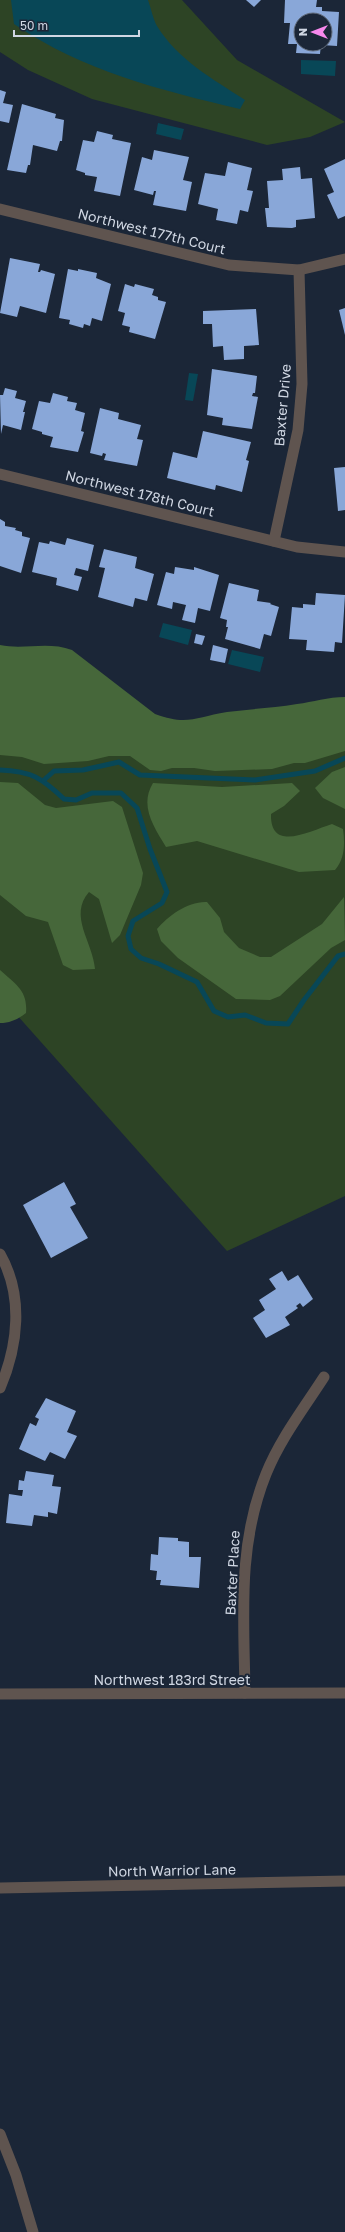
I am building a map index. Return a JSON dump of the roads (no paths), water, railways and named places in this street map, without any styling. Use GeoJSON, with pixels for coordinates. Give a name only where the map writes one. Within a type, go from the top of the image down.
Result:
{"type":"FeatureCollection","features":[{"type":"Feature","properties":{"kind":"street","name":"Northwest 177th Court"},"geometry":{"type":"LineString","coordinates":[[0,209],[229,265],[299,270],[345,259]]}},
{"type":"Feature","properties":{"kind":"street","name":"Baxter Drive"},"geometry":{"type":"LineString","coordinates":[[274,541],[298,430],[302,384],[299,270]]}},
{"type":"Feature","properties":{"kind":"street","name":"Northwest 178th Court"},"geometry":{"type":"LineString","coordinates":[[0,474],[304,549],[345,552]]}},
{"type":"Feature","properties":{"kind":"street"},"geometry":{"type":"LineString","coordinates":[[0,1254],[12,1287],[17,1316],[14,1345],[8,1369],[0,1388]]}},
{"type":"Feature","properties":{"kind":"street","name":"Baxter Place"},"geometry":{"type":"LineString","coordinates":[[245,1693],[244,1575],[246,1547],[251,1517],[266,1473],[288,1431],[324,1377]]}},
{"type":"Feature","properties":{"kind":"street","name":"Northwest 183rd Street"},"geometry":{"type":"LineString","coordinates":[[0,1694],[345,1693]]}},
{"type":"Feature","properties":{"kind":"street","name":"North Warrior Lane"},"geometry":{"type":"LineString","coordinates":[[0,1888],[345,1881]]}},
{"type":"Feature","properties":{"kind":"street"},"geometry":{"type":"LineString","coordinates":[[0,2134],[16,2175],[34,2232]]}},
{"type":"Feature","properties":{"kind":"water"},"geometry":{"type":"Polygon","coordinates":[[[11,0],[148,0],[157,26],[175,49],[197,68],[245,100],[240,109],[152,86],[95,67],[40,40],[14,24],[11,0]]]}},
{"type":"Feature","properties":{"kind":"water"},"geometry":{"type":"Polygon","coordinates":[[[301,60],[336,61],[335,76],[301,74],[301,60]]]}},
{"type":"Feature","properties":{"kind":"water"},"geometry":{"type":"Polygon","coordinates":[[[158,123],[184,129],[181,140],[156,134],[158,123]]]}},
{"type":"Feature","properties":{"kind":"water"},"geometry":{"type":"Polygon","coordinates":[[[189,373],[198,374],[193,401],[185,400],[189,373]]]}},
{"type":"Feature","properties":{"kind":"water"},"geometry":{"type":"Polygon","coordinates":[[[163,623],[192,630],[188,645],[159,637],[163,623]]]}},
{"type":"Feature","properties":{"kind":"water"},"geometry":{"type":"Polygon","coordinates":[[[232,650],[264,657],[260,672],[228,664],[232,650]]]}},
{"type":"Feature","properties":{"kind":"waterway"},"geometry":{"type":"LineString","coordinates":[[44,780],[54,771],[83,770],[119,762],[140,775],[255,780],[315,771],[345,758]]}},
{"type":"Feature","properties":{"kind":"waterway"},"geometry":{"type":"LineString","coordinates":[[0,770],[20,772],[35,777],[49,786],[64,799],[76,800],[92,793],[121,793],[137,808],[150,849],[167,892],[162,903],[133,921],[128,936],[131,949],[141,958],[159,964],[197,982],[214,1011],[228,1017],[245,1015],[266,1023],[288,1024],[304,1000],[338,956],[345,954]]}}]}
